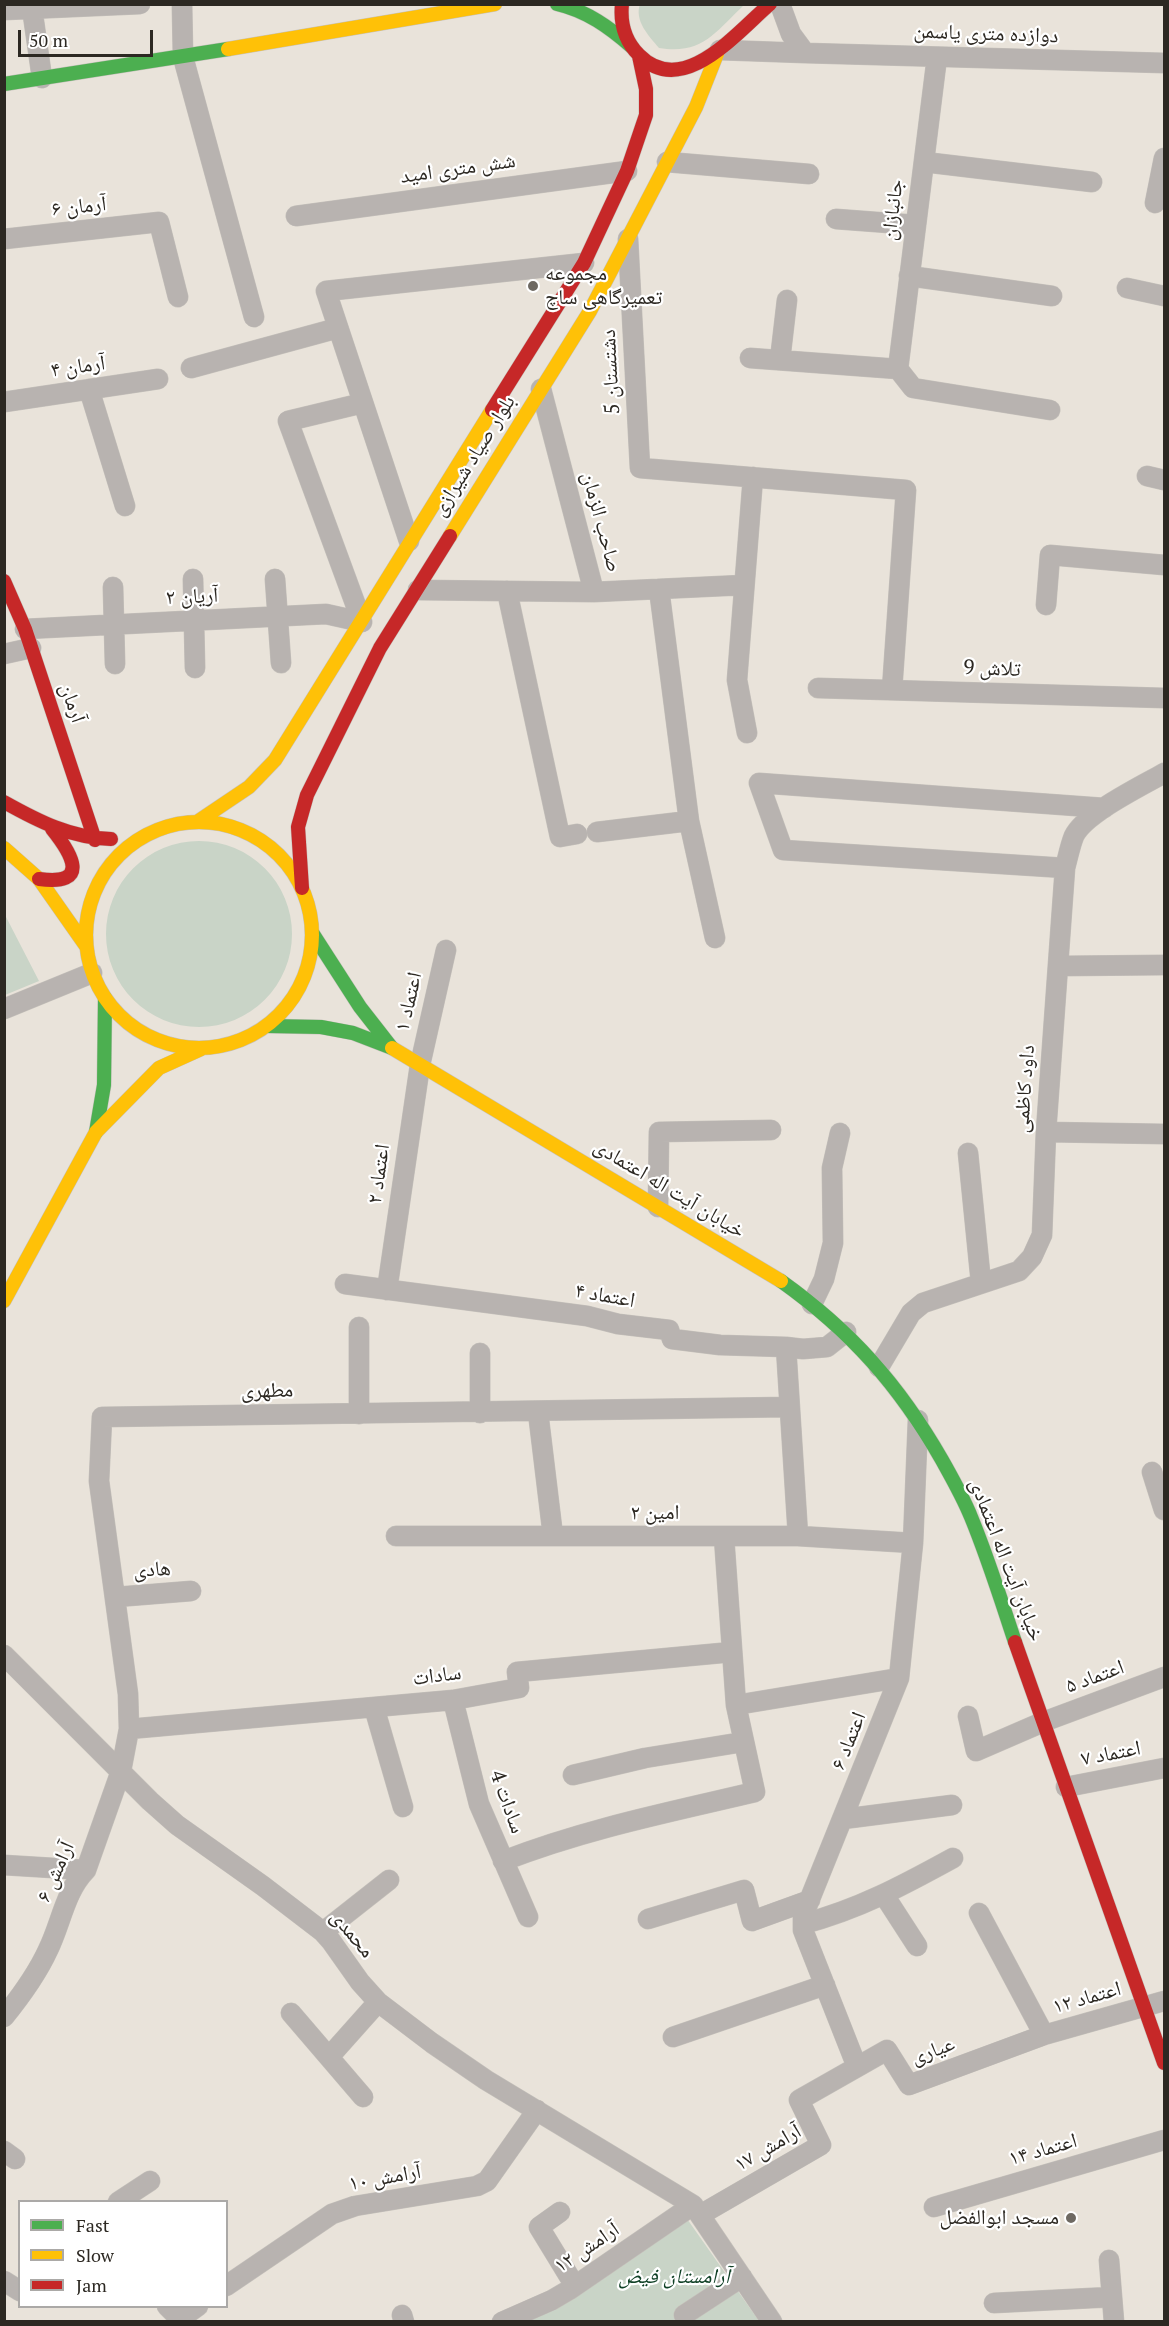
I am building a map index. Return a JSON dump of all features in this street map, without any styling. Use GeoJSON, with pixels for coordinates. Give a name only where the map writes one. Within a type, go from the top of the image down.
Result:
{"type":"FeatureCollection","features":[{"type":"Feature","properties":{"kind":"main road"},"geometry":{"type":"LineString","coordinates":[[4,84],[183,57],[495,4]]}},
{"type":"Feature","properties":{"kind":"main road"},"geometry":{"type":"LineString","coordinates":[[557,4],[585,13],[616,33],[636,52],[659,67],[675,69],[702,63],[719,52],[732,36],[770,4]]}},
{"type":"Feature","properties":{"kind":"main road","name":"بلوار صیاد شیرازی"},"geometry":{"type":"LineString","coordinates":[[197,822],[249,787],[275,760],[584,263],[627,171],[646,115],[646,89],[636,52],[621,18],[622,4]]}},
{"type":"Feature","properties":{"kind":"main road","name":"بلوار صیاد شیرازی"},"geometry":{"type":"LineString","coordinates":[[302,888],[298,827],[307,795],[380,648],[590,311],[696,107],[719,52]]}},
{"type":"Feature","properties":{"kind":"main road","name":"آرمان"},"geometry":{"type":"LineString","coordinates":[[4,580],[25,629],[96,840]]}},
{"type":"Feature","properties":{"kind":"main road"},"geometry":{"type":"LineString","coordinates":[[4,802],[52,829],[96,840],[123,838],[149,833],[172,825],[197,822],[223,824],[255,837],[270,847],[289,865],[302,888],[310,910],[313,934],[308,969],[292,1001],[268,1026],[257,1033],[230,1045],[201,1049],[173,1046],[147,1035],[123,1019],[105,998],[92,973],[86,946],[88,912],[100,880],[121,853],[149,833]]}},
{"type":"Feature","properties":{"kind":"main road"},"geometry":{"type":"LineString","coordinates":[[39,879],[55,882],[66,879],[72,870],[73,858],[52,829]]}},
{"type":"Feature","properties":{"kind":"main road"},"geometry":{"type":"LineString","coordinates":[[4,848],[39,879],[86,946]]}},
{"type":"Feature","properties":{"kind":"main road"},"geometry":{"type":"LineString","coordinates":[[313,934],[360,1007],[392,1048]]}},
{"type":"Feature","properties":{"kind":"main road"},"geometry":{"type":"LineString","coordinates":[[96,1132],[104,1085],[105,998]]}},
{"type":"Feature","properties":{"kind":"main road"},"geometry":{"type":"LineString","coordinates":[[268,1026],[321,1027],[353,1033],[392,1048]]}},
{"type":"Feature","properties":{"kind":"main road","name":"خیابان آیت اله اعتمادی"},"geometry":{"type":"LineString","coordinates":[[392,1048],[777,1278],[846,1332],[879,1367],[918,1417],[946,1465],[971,1516],[1164,2062]]}},
{"type":"Feature","properties":{"kind":"main road"},"geometry":{"type":"LineString","coordinates":[[4,1301],[96,1132],[159,1068],[201,1049]]}},
{"type":"Feature","properties":{"kind":"street"},"geometry":{"type":"LineString","coordinates":[[4,10],[140,4]]}},
{"type":"Feature","properties":{"kind":"street"},"geometry":{"type":"LineString","coordinates":[[182,4],[183,57],[254,318]]}},
{"type":"Feature","properties":{"kind":"street"},"geometry":{"type":"LineString","coordinates":[[780,4],[791,34],[805,53]]}},
{"type":"Feature","properties":{"kind":"street"},"geometry":{"type":"LineString","coordinates":[[32,8],[42,78]]}},
{"type":"Feature","properties":{"kind":"street","name":"دوازده متری یاسمن"},"geometry":{"type":"LineString","coordinates":[[719,52],[1164,63]]}},
{"type":"Feature","properties":{"kind":"street","name":"جانبازان"},"geometry":{"type":"LineString","coordinates":[[898,369],[937,57]]}},
{"type":"Feature","properties":{"kind":"street"},"geometry":{"type":"LineString","coordinates":[[1155,203],[1164,158]]}},
{"type":"Feature","properties":{"kind":"street"},"geometry":{"type":"LineString","coordinates":[[667,162],[809,174]]}},
{"type":"Feature","properties":{"kind":"street"},"geometry":{"type":"LineString","coordinates":[[924,162],[1092,183]]}},
{"type":"Feature","properties":{"kind":"street","name":"شش متری امید"},"geometry":{"type":"LineString","coordinates":[[296,216],[627,171]]}},
{"type":"Feature","properties":{"kind":"street"},"geometry":{"type":"LineString","coordinates":[[836,219],[916,225]]}},
{"type":"Feature","properties":{"kind":"street","name":"آرمان ۶"},"geometry":{"type":"LineString","coordinates":[[4,239],[159,222],[178,297]]}},
{"type":"Feature","properties":{"kind":"street","name":"دشتستان 5"},"geometry":{"type":"LineString","coordinates":[[628,237],[640,468],[753,477]]}},
{"type":"Feature","properties":{"kind":"street"},"geometry":{"type":"LineString","coordinates":[[410,541],[326,291],[584,263]]}},
{"type":"Feature","properties":{"kind":"street"},"geometry":{"type":"LineString","coordinates":[[909,276],[1052,296]]}},
{"type":"Feature","properties":{"kind":"street"},"geometry":{"type":"LineString","coordinates":[[1127,288],[1164,296]]}},
{"type":"Feature","properties":{"kind":"street"},"geometry":{"type":"LineString","coordinates":[[780,360],[787,300]]}},
{"type":"Feature","properties":{"kind":"street"},"geometry":{"type":"LineString","coordinates":[[191,368],[338,328]]}},
{"type":"Feature","properties":{"kind":"street"},"geometry":{"type":"LineString","coordinates":[[750,358],[898,369],[913,387],[1050,410]]}},
{"type":"Feature","properties":{"kind":"street","name":"آرمان ۴"},"geometry":{"type":"LineString","coordinates":[[4,402],[158,379]]}},
{"type":"Feature","properties":{"kind":"street"},"geometry":{"type":"LineString","coordinates":[[89,389],[125,506]]}},
{"type":"Feature","properties":{"kind":"street","name":"صاحب الزمان"},"geometry":{"type":"LineString","coordinates":[[542,389],[594,592],[744,585]]}},
{"type":"Feature","properties":{"kind":"street"},"geometry":{"type":"LineString","coordinates":[[362,622],[288,421],[363,403]]}},
{"type":"Feature","properties":{"kind":"street"},"geometry":{"type":"LineString","coordinates":[[747,733],[737,680],[753,477],[906,490],[892,690]]}},
{"type":"Feature","properties":{"kind":"street"},"geometry":{"type":"LineString","coordinates":[[1046,605],[1050,555],[1164,565]]}},
{"type":"Feature","properties":{"kind":"street"},"geometry":{"type":"LineString","coordinates":[[193,579],[195,668]]}},
{"type":"Feature","properties":{"kind":"street"},"geometry":{"type":"LineString","coordinates":[[275,579],[281,663]]}},
{"type":"Feature","properties":{"kind":"street"},"geometry":{"type":"LineString","coordinates":[[113,587],[115,664]]}},
{"type":"Feature","properties":{"kind":"street"},"geometry":{"type":"LineString","coordinates":[[660,589],[689,821],[715,938]]}},
{"type":"Feature","properties":{"kind":"street"},"geometry":{"type":"LineString","coordinates":[[418,590],[594,592]]}},
{"type":"Feature","properties":{"kind":"street"},"geometry":{"type":"LineString","coordinates":[[507,591],[560,837],[689,821]]}},
{"type":"Feature","properties":{"kind":"street","name":"آریان ۲"},"geometry":{"type":"LineString","coordinates":[[25,629],[326,614],[362,622]]}},
{"type":"Feature","properties":{"kind":"street"},"geometry":{"type":"LineString","coordinates":[[4,654],[31,648]]}},
{"type":"Feature","properties":{"kind":"street","name":"تلاش 9"},"geometry":{"type":"LineString","coordinates":[[818,688],[1164,698]]}},
{"type":"Feature","properties":{"kind":"street","name":"داود کاظمی"},"geometry":{"type":"LineString","coordinates":[[879,1367],[911,1313],[923,1303],[1019,1271],[1032,1257],[1042,1235],[1046,1132],[1065,868],[1075,834],[1104,808],[1164,773]]}},
{"type":"Feature","properties":{"kind":"street"},"geometry":{"type":"LineString","coordinates":[[1065,868],[783,850],[759,783],[1104,808]]}},
{"type":"Feature","properties":{"kind":"street","name":"اعتماد ۱"},"geometry":{"type":"LineString","coordinates":[[420,1065],[446,950]]}},
{"type":"Feature","properties":{"kind":"street"},"geometry":{"type":"LineString","coordinates":[[1058,966],[1164,964]]}},
{"type":"Feature","properties":{"kind":"street"},"geometry":{"type":"LineString","coordinates":[[4,1009],[92,973]]}},
{"type":"Feature","properties":{"kind":"street","name":"اعتماد ۲"},"geometry":{"type":"LineString","coordinates":[[387,1290],[420,1065]]}},
{"type":"Feature","properties":{"kind":"street"},"geometry":{"type":"LineString","coordinates":[[658,1207],[658,1131],[771,1130]]}},
{"type":"Feature","properties":{"kind":"street"},"geometry":{"type":"LineString","coordinates":[[1046,1132],[1164,1134]]}},
{"type":"Feature","properties":{"kind":"street"},"geometry":{"type":"LineString","coordinates":[[812,1304],[824,1279],[832,1243],[834,1213],[832,1168],[840,1133]]}},
{"type":"Feature","properties":{"kind":"street"},"geometry":{"type":"LineString","coordinates":[[968,1153],[981,1283]]}},
{"type":"Feature","properties":{"kind":"street","name":"اعتماد ۴"},"geometry":{"type":"LineString","coordinates":[[345,1284],[587,1316],[618,1324],[669,1330],[672,1339],[691,1342],[803,1349],[827,1347],[846,1332]]}},
{"type":"Feature","properties":{"kind":"street"},"geometry":{"type":"LineString","coordinates":[[359,1327],[359,1414]]}},
{"type":"Feature","properties":{"kind":"street"},"geometry":{"type":"LineString","coordinates":[[786,1347],[798,1536]]}},
{"type":"Feature","properties":{"kind":"street"},"geometry":{"type":"LineString","coordinates":[[480,1353],[480,1413]]}},
{"type":"Feature","properties":{"kind":"street","name":"مطهری"},"geometry":{"type":"LineString","coordinates":[[121,1771],[129,1729],[128,1694],[99,1481],[102,1417],[789,1407]]}},
{"type":"Feature","properties":{"kind":"street"},"geometry":{"type":"LineString","coordinates":[[538,1412],[553,1536]]}},
{"type":"Feature","properties":{"kind":"street","name":"اعتماد ۶"},"geometry":{"type":"LineString","coordinates":[[803,1924],[803,1916],[899,1678],[913,1543],[918,1417]]}},
{"type":"Feature","properties":{"kind":"street"},"geometry":{"type":"LineString","coordinates":[[1152,1472],[1164,1510]]}},
{"type":"Feature","properties":{"kind":"street","name":"امین ۲"},"geometry":{"type":"LineString","coordinates":[[396,1536],[798,1536],[913,1543]]}},
{"type":"Feature","properties":{"kind":"street"},"geometry":{"type":"LineString","coordinates":[[503,1861],[543,1845],[755,1792],[736,1705],[724,1537]]}},
{"type":"Feature","properties":{"kind":"street","name":"هادی"},"geometry":{"type":"LineString","coordinates":[[116,1597],[191,1591]]}},
{"type":"Feature","properties":{"kind":"street","name":"سادات"},"geometry":{"type":"LineString","coordinates":[[129,1729],[453,1700],[519,1688],[517,1671],[732,1652]]}},
{"type":"Feature","properties":{"kind":"street","name":"محمدی"},"geometry":{"type":"LineString","coordinates":[[4,1655],[150,1801],[188,1834],[263,1886],[323,1932],[378,2002],[458,2062],[696,2210]]}},
{"type":"Feature","properties":{"kind":"street","name":"اعتماد ۵"},"geometry":{"type":"LineString","coordinates":[[968,1716],[976,1751],[1043,1722],[1164,1677]]}},
{"type":"Feature","properties":{"kind":"street"},"geometry":{"type":"LineString","coordinates":[[736,1705],[899,1678]]}},
{"type":"Feature","properties":{"kind":"street","name":"سادات 4"},"geometry":{"type":"LineString","coordinates":[[453,1700],[479,1804],[528,1917]]}},
{"type":"Feature","properties":{"kind":"street"},"geometry":{"type":"LineString","coordinates":[[374,1707],[403,1807]]}},
{"type":"Feature","properties":{"kind":"street"},"geometry":{"type":"LineString","coordinates":[[573,1775],[645,1758],[743,1742]]}},
{"type":"Feature","properties":{"kind":"street","name":"اعتماد ۷"},"geometry":{"type":"LineString","coordinates":[[1066,1787],[1164,1768]]}},
{"type":"Feature","properties":{"kind":"street","name":"آرامش ۶"},"geometry":{"type":"LineString","coordinates":[[4,2017],[48,1952],[74,1882],[86,1870],[121,1771]]}},
{"type":"Feature","properties":{"kind":"street"},"geometry":{"type":"LineString","coordinates":[[843,1819],[952,1805]]}},
{"type":"Feature","properties":{"kind":"street"},"geometry":{"type":"LineString","coordinates":[[857,2067],[803,1930],[803,1924],[832,1916],[884,1895],[953,1858]]}},
{"type":"Feature","properties":{"kind":"street"},"geometry":{"type":"LineString","coordinates":[[4,1865],[86,1870]]}},
{"type":"Feature","properties":{"kind":"street"},"geometry":{"type":"LineString","coordinates":[[323,1932],[389,1880]]}},
{"type":"Feature","properties":{"kind":"street"},"geometry":{"type":"LineString","coordinates":[[648,1919],[744,1890],[752,1922],[810,1900]]}},
{"type":"Feature","properties":{"kind":"street"},"geometry":{"type":"LineString","coordinates":[[884,1895],[917,1946]]}},
{"type":"Feature","properties":{"kind":"street"},"geometry":{"type":"LineString","coordinates":[[979,1913],[1044,2035]]}},
{"type":"Feature","properties":{"kind":"street"},"geometry":{"type":"LineString","coordinates":[[673,2037],[825,1985]]}},
{"type":"Feature","properties":{"kind":"street","name":"اعتماد ۱۲"},"geometry":{"type":"LineString","coordinates":[[1044,2035],[1164,2001]]}},
{"type":"Feature","properties":{"kind":"street"},"geometry":{"type":"LineString","coordinates":[[329,2057],[378,2002]]}},
{"type":"Feature","properties":{"kind":"street"},"geometry":{"type":"LineString","coordinates":[[291,2013],[363,2097]]}},
{"type":"Feature","properties":{"kind":"street","name":"عیاری"},"geometry":{"type":"LineString","coordinates":[[857,2067],[887,2050],[909,2085],[1044,2035]]}},
{"type":"Feature","properties":{"kind":"street","name":"آرامش ۱۷"},"geometry":{"type":"LineString","coordinates":[[696,2210],[821,2145],[799,2100],[857,2067]]}},
{"type":"Feature","properties":{"kind":"street","name":"آرامش ۱۰"},"geometry":{"type":"LineString","coordinates":[[228,2285],[332,2214],[355,2206],[477,2187],[487,2181],[537,2110]]}},
{"type":"Feature","properties":{"kind":"street","name":"اعتماد ۱۴"},"geometry":{"type":"LineString","coordinates":[[934,2206],[1164,2140]]}},
{"type":"Feature","properties":{"kind":"street"},"geometry":{"type":"LineString","coordinates":[[121,2200],[150,2181]]}},
{"type":"Feature","properties":{"kind":"street"},"geometry":{"type":"LineString","coordinates":[[696,2210],[772,2322]]}},
{"type":"Feature","properties":{"kind":"street","name":"آرامش ۱۲"},"geometry":{"type":"LineString","coordinates":[[502,2322],[552,2300],[696,2210]]}},
{"type":"Feature","properties":{"kind":"street"},"geometry":{"type":"LineString","coordinates":[[560,2212],[539,2227],[575,2286]]}},
{"type":"Feature","properties":{"kind":"street"},"geometry":{"type":"LineString","coordinates":[[1109,2260],[1114,2322]]}},
{"type":"Feature","properties":{"kind":"street"},"geometry":{"type":"LineString","coordinates":[[684,2316],[742,2277]]}},
{"type":"Feature","properties":{"kind":"street"},"geometry":{"type":"LineString","coordinates":[[4,2280],[18,2290]]}},
{"type":"Feature","properties":{"kind":"street"},"geometry":{"type":"LineString","coordinates":[[994,2303],[1112,2297]]}},
{"type":"Feature","properties":{"kind":"street"},"geometry":{"type":"LineString","coordinates":[[176,2316],[196,2308]]}},
{"type":"Feature","properties":{"kind":"green space"},"geometry":{"type":"Polygon","coordinates":[[[640,4],[744,5],[716,32],[698,45],[674,49],[659,48],[647,33],[639,16],[640,4]]]}},
{"type":"Feature","properties":{"kind":"green space"},"geometry":{"type":"Polygon","coordinates":[[[199,841],[235,848],[265,868],[285,898],[292,934],[285,970],[265,1000],[235,1020],[199,1027],[163,1020],[133,1000],[113,970],[106,934],[113,898],[133,868],[163,848],[199,841]]]}},
{"type":"Feature","properties":{"kind":"green space"},"geometry":{"type":"Polygon","coordinates":[[[4,913],[39,981],[5,995],[4,995],[4,913]]]}},
{"type":"Feature","properties":{"kind":"green space","name":"آرامستان فیض"},"geometry":{"type":"Polygon","coordinates":[[[685,2216],[759,2321],[519,2322],[685,2216]]]}},
{"type":"Feature","properties":{"kind":"traffic: fast"},"geometry":{"type":"LineString","coordinates":[[557,4],[597,21],[632,47]]}},
{"type":"Feature","properties":{"kind":"traffic: fast"},"geometry":{"type":"LineString","coordinates":[[4,84],[228,49]]}},
{"type":"Feature","properties":{"kind":"traffic: fast"},"geometry":{"type":"LineString","coordinates":[[268,1026],[321,1027],[353,1033],[392,1048],[360,1007],[313,934]]}},
{"type":"Feature","properties":{"kind":"traffic: fast"},"geometry":{"type":"LineString","coordinates":[[96,1132],[104,1085],[105,998]]}},
{"type":"Feature","properties":{"kind":"traffic: fast"},"geometry":{"type":"LineString","coordinates":[[781,1281],[830,1320],[872,1361],[909,1407],[926,1433],[968,1510],[989,1563],[1015,1642]]}},
{"type":"Feature","properties":{"kind":"traffic: slow"},"geometry":{"type":"LineString","coordinates":[[228,49],[495,4]]}},
{"type":"Feature","properties":{"kind":"traffic: slow"},"geometry":{"type":"LineString","coordinates":[[450,536],[590,311],[696,107],[717,54]]}},
{"type":"Feature","properties":{"kind":"traffic: slow"},"geometry":{"type":"LineString","coordinates":[[197,822],[249,787],[275,760],[492,410]]}},
{"type":"Feature","properties":{"kind":"traffic: slow"},"geometry":{"type":"LineString","coordinates":[[199,822],[221,824],[252,835],[279,855],[299,882],[310,913],[312,935],[310,957],[299,988],[279,1015],[252,1035],[221,1046],[199,1048],[177,1046],[146,1035],[119,1015],[99,988],[88,957],[86,935],[88,913],[99,882],[119,855],[146,835],[177,824],[199,822]]}},
{"type":"Feature","properties":{"kind":"traffic: slow"},"geometry":{"type":"LineString","coordinates":[[4,848],[39,879],[86,946]]}},
{"type":"Feature","properties":{"kind":"traffic: slow"},"geometry":{"type":"LineString","coordinates":[[392,1048],[781,1281]]}},
{"type":"Feature","properties":{"kind":"traffic: slow"},"geometry":{"type":"LineString","coordinates":[[4,1301],[96,1132],[159,1068],[201,1049]]}},
{"type":"Feature","properties":{"kind":"traffic: jam"},"geometry":{"type":"LineString","coordinates":[[622,4],[624,31],[634,50],[656,67],[674,70],[691,66],[709,56],[726,44],[770,4]]}},
{"type":"Feature","properties":{"kind":"traffic: jam"},"geometry":{"type":"LineString","coordinates":[[492,410],[584,263],[627,171],[646,115],[646,89],[639,56]]}},
{"type":"Feature","properties":{"kind":"traffic: jam"},"geometry":{"type":"LineString","coordinates":[[302,888],[298,827],[307,795],[380,648],[450,536]]}},
{"type":"Feature","properties":{"kind":"traffic: jam"},"geometry":{"type":"LineString","coordinates":[[4,581],[25,629],[95,840]]}},
{"type":"Feature","properties":{"kind":"traffic: jam"},"geometry":{"type":"LineString","coordinates":[[4,802],[42,822],[69,832],[111,839]]}},
{"type":"Feature","properties":{"kind":"traffic: jam"},"geometry":{"type":"LineString","coordinates":[[39,879],[66,878],[71,873],[72,866],[66,848],[52,829]]}},
{"type":"Feature","properties":{"kind":"traffic: jam"},"geometry":{"type":"LineString","coordinates":[[1015,1642],[1164,2063]]}},
{"type":"Feature","properties":{"kind":"place","name":"مجموعه تعمیرگاهی ساچ"},"geometry":{"type":"Point","coordinates":[533,286]}},
{"type":"Feature","properties":{"kind":"place","name":"مسجد ابوالفضل"},"geometry":{"type":"Point","coordinates":[1071,2218]}}]}
